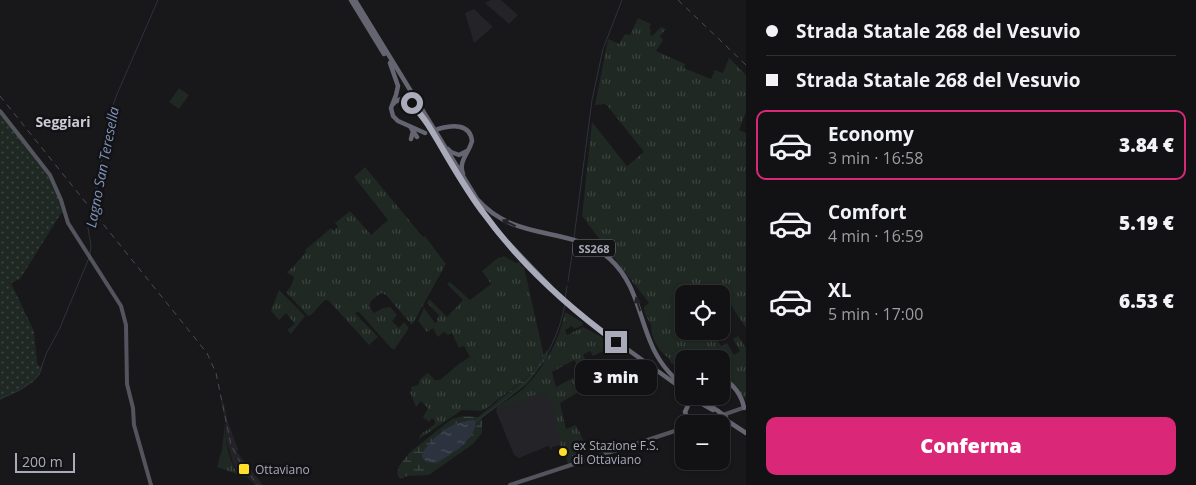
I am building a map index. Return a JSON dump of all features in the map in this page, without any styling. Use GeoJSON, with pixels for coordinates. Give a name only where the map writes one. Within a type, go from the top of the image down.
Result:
{"type":"FeatureCollection","features":[{"type":"Feature","properties":{"kind":"highway","name":"SS268"},"geometry":{"type":"LineString","coordinates":[[351,0],[423,117],[431,128],[437,132],[481,208],[510,224],[579,241],[595,248],[610,259],[623,273],[632,289],[654,350],[674,380]]}},
{"type":"Feature","properties":{"kind":"highway","name":"SS268"},"geometry":{"type":"LineString","coordinates":[[355,0],[431,128]]}},
{"type":"Feature","properties":{"kind":"highway"},"geometry":{"type":"LineString","coordinates":[[390,63],[398,86],[391,111],[394,118],[414,130],[425,133]]}},
{"type":"Feature","properties":{"kind":"highway"},"geometry":{"type":"LineString","coordinates":[[392,105],[400,99],[406,99],[412,103],[423,117]]}},
{"type":"Feature","properties":{"kind":"highway"},"geometry":{"type":"LineString","coordinates":[[468,150],[459,155],[451,152],[437,132],[453,126],[464,128],[469,132],[472,141],[468,150],[462,161],[462,172],[477,199]]}},
{"type":"Feature","properties":{"kind":"highway"},"geometry":{"type":"LineString","coordinates":[[414,130],[418,136]]}},
{"type":"Feature","properties":{"kind":"highway"},"geometry":{"type":"LineString","coordinates":[[411,138],[414,130]]}},
{"type":"Feature","properties":{"kind":"highway","name":"SS268"},"geometry":{"type":"LineString","coordinates":[[437,132],[481,208],[504,238],[535,272],[563,300],[595,326],[674,380]]}},
{"type":"Feature","properties":{"kind":"highway"},"geometry":{"type":"LineString","coordinates":[[730,382],[746,401]]}},
{"type":"Feature","properties":{"kind":"highway"},"geometry":{"type":"LineString","coordinates":[[730,384],[743,401],[745,408]]}},
{"type":"Feature","properties":{"kind":"highway"},"geometry":{"type":"LineString","coordinates":[[686,415],[685,412],[689,403],[697,401],[717,411]]}},
{"type":"Feature","properties":{"kind":"highway"},"geometry":{"type":"LineString","coordinates":[[707,405],[723,415]]}},
{"type":"Feature","properties":{"kind":"highway"},"geometry":{"type":"LineString","coordinates":[[709,405],[717,411]]}},
{"type":"Feature","properties":{"kind":"highway"},"geometry":{"type":"LineString","coordinates":[[712,405],[717,411]]}},
{"type":"Feature","properties":{"kind":"highway"},"geometry":{"type":"LineString","coordinates":[[730,419],[746,432]]}},
{"type":"Feature","properties":{"kind":"highway"},"geometry":{"type":"LineString","coordinates":[[730,420],[746,432]]}},
{"type":"Feature","properties":{"kind":"main road"},"geometry":{"type":"LineString","coordinates":[[0,111],[50,175],[68,222],[121,306],[125,319],[127,384],[133,408],[134,425],[151,485]]}},
{"type":"Feature","properties":{"kind":"main road"},"geometry":{"type":"LineString","coordinates":[[724,415],[745,408]]}},
{"type":"Feature","properties":{"kind":"main road"},"geometry":{"type":"LineString","coordinates":[[510,485],[675,431]]}},
{"type":"Feature","properties":{"kind":"shaded area"},"geometry":{"type":"Polygon","coordinates":[[[491,0],[501,0],[518,15],[509,24],[485,3],[491,0]]]}},
{"type":"Feature","properties":{"kind":"shaded area"},"geometry":{"type":"Polygon","coordinates":[[[474,9],[493,27],[474,43],[465,13],[474,9]]]}},
{"type":"Feature","properties":{"kind":"shaded area"},"geometry":{"type":"Polygon","coordinates":[[[548,356],[574,462],[568,464],[566,457],[563,457],[566,455],[564,449],[561,449],[560,445],[552,447],[552,450],[548,446],[519,458],[514,455],[496,411],[550,388],[543,362],[548,356]]]}},
{"type":"Feature","properties":{"kind":"shaded area"},"geometry":{"type":"Polygon","coordinates":[[[221,401],[224,404],[227,419],[238,449],[237,452],[263,485],[255,485],[239,469],[237,470],[233,463],[226,439],[221,401]]]}},
{"type":"Feature","properties":{"kind":"green space"},"geometry":{"type":"Polygon","coordinates":[[[638,18],[651,24],[649,28],[652,36],[661,27],[666,29],[660,36],[663,40],[656,51],[685,64],[684,68],[711,79],[715,70],[723,73],[729,58],[746,75],[746,112],[739,130],[746,133],[746,328],[730,304],[730,285],[675,285],[675,340],[717,340],[721,346],[727,343],[734,355],[740,351],[733,339],[738,336],[746,348],[746,399],[730,382],[730,350],[675,350],[675,363],[671,363],[669,358],[663,354],[652,335],[651,324],[644,309],[649,303],[613,257],[611,258],[597,247],[601,241],[582,216],[592,122],[627,166],[644,152],[606,104],[595,105],[608,39],[619,44],[625,34],[630,35],[638,18]]]}},
{"type":"Feature","properties":{"kind":"green space"},"geometry":{"type":"Polygon","coordinates":[[[179,88],[189,95],[179,109],[169,102],[179,88]]]}},
{"type":"Feature","properties":{"kind":"green space"},"geometry":{"type":"Polygon","coordinates":[[[0,110],[23,136],[51,176],[61,194],[65,207],[20,279],[11,283],[34,331],[37,362],[42,368],[35,380],[25,388],[0,400],[0,110]]]}},
{"type":"Feature","properties":{"kind":"green space"},"geometry":{"type":"Polygon","coordinates":[[[365,167],[423,237],[425,236],[446,264],[412,325],[386,295],[381,293],[371,301],[369,306],[374,313],[383,308],[390,307],[397,315],[392,321],[399,328],[404,322],[409,328],[394,350],[359,312],[355,313],[378,337],[369,345],[329,301],[325,300],[308,316],[286,292],[294,278],[287,273],[306,252],[305,250],[331,228],[333,231],[338,227],[335,223],[350,211],[371,235],[388,220],[354,177],[365,167]]]}},
{"type":"Feature","properties":{"kind":"green space"},"geometry":{"type":"Polygon","coordinates":[[[504,256],[516,263],[520,262],[522,267],[524,267],[544,356],[530,375],[487,408],[481,411],[462,410],[419,439],[420,435],[435,424],[435,421],[432,418],[429,422],[423,417],[428,408],[421,401],[416,407],[410,392],[412,391],[411,387],[418,385],[420,379],[428,373],[435,380],[440,380],[470,357],[464,346],[459,348],[452,333],[448,335],[444,332],[438,337],[433,328],[427,332],[418,321],[424,308],[435,323],[438,321],[439,315],[427,303],[429,299],[447,317],[463,300],[447,284],[450,282],[470,300],[491,284],[482,271],[499,257],[504,256]]]}},
{"type":"Feature","properties":{"kind":"green space"},"geometry":{"type":"Polygon","coordinates":[[[279,290],[305,316],[291,334],[287,330],[295,324],[286,313],[279,320],[271,311],[279,290]]]}},
{"type":"Feature","properties":{"kind":"green space"},"geometry":{"type":"Polygon","coordinates":[[[565,312],[582,322],[583,325],[574,329],[572,326],[565,330],[567,335],[583,327],[602,337],[609,348],[593,356],[590,351],[583,355],[586,361],[578,365],[574,360],[552,372],[556,387],[584,372],[587,378],[602,370],[606,376],[560,403],[566,429],[576,425],[584,441],[576,445],[581,460],[568,464],[564,448],[561,449],[561,438],[558,437],[555,414],[553,412],[555,410],[551,400],[548,401],[548,394],[540,393],[496,411],[497,407],[525,387],[541,368],[560,332],[565,312]]]}},
{"type":"Feature","properties":{"kind":"green space"},"geometry":{"type":"Polygon","coordinates":[[[547,350],[548,356],[527,384],[482,418],[482,433],[473,444],[429,475],[407,476],[400,479],[397,474],[399,466],[410,452],[452,419],[463,416],[478,417],[530,375],[547,350]],[[465,421],[453,425],[438,434],[437,463],[469,440],[465,421]]]}},
{"type":"Feature","properties":{"kind":"green space"},"geometry":{"type":"Polygon","coordinates":[[[225,423],[231,460],[236,471],[239,470],[237,474],[217,467],[222,450],[225,423]]]}},
{"type":"Feature","properties":{"kind":"water"},"geometry":{"type":"Polygon","coordinates":[[[476,421],[471,435],[456,451],[437,463],[426,462],[422,457],[425,449],[444,431],[455,424],[476,421]]]}},
{"type":"Feature","properties":{"kind":"waterway","name":"Lagno San Teresella"},"geometry":{"type":"LineString","coordinates":[[90,254],[91,246],[88,228],[112,108],[158,0]]}},
{"type":"Feature","properties":{"kind":"waterway"},"geometry":{"type":"LineString","coordinates":[[574,238],[592,100],[603,49],[622,0]]}},
{"type":"Feature","properties":{"kind":"waterway"},"geometry":{"type":"LineString","coordinates":[[568,281],[574,242]]}},
{"type":"Feature","properties":{"kind":"waterway","name":"Lagno San Teresella"},"geometry":{"type":"LineString","coordinates":[[0,399],[20,390],[39,375],[46,354],[59,330],[89,258]]}},
{"type":"Feature","properties":{"kind":"waterway"},"geometry":{"type":"LineString","coordinates":[[565,300],[567,286]]}},
{"type":"Feature","properties":{"kind":"waterway"},"geometry":{"type":"LineString","coordinates":[[476,421],[503,402],[535,372],[552,345],[560,325],[565,304]]}},
{"type":"Feature","properties":{"kind":"railway"},"geometry":{"type":"LineString","coordinates":[[678,0],[746,65]]}},
{"type":"Feature","properties":{"kind":"railway"},"geometry":{"type":"LineString","coordinates":[[0,96],[207,353],[216,373],[231,445],[240,462],[258,485]]}},
{"type":"Feature","properties":{"kind":"place","name":"ex Stazione F.S. di Ottaviano"},"geometry":{"type":"Point","coordinates":[563,452]}},
{"type":"Feature","properties":{"kind":"place","name":"Ottaviano"},"geometry":{"type":"Point","coordinates":[244,469]}},
{"type":"Feature","properties":{"kind":"district","name":"Seggiari"},"geometry":{"type":"Point","coordinates":[63,121]}},
{"type":"Feature","properties":{"kind":"route"},"geometry":{"type":"LineString","coordinates":[[412,103],[423,117],[474,201],[494,228],[554,292],[585,319],[616,342]]}}]}
